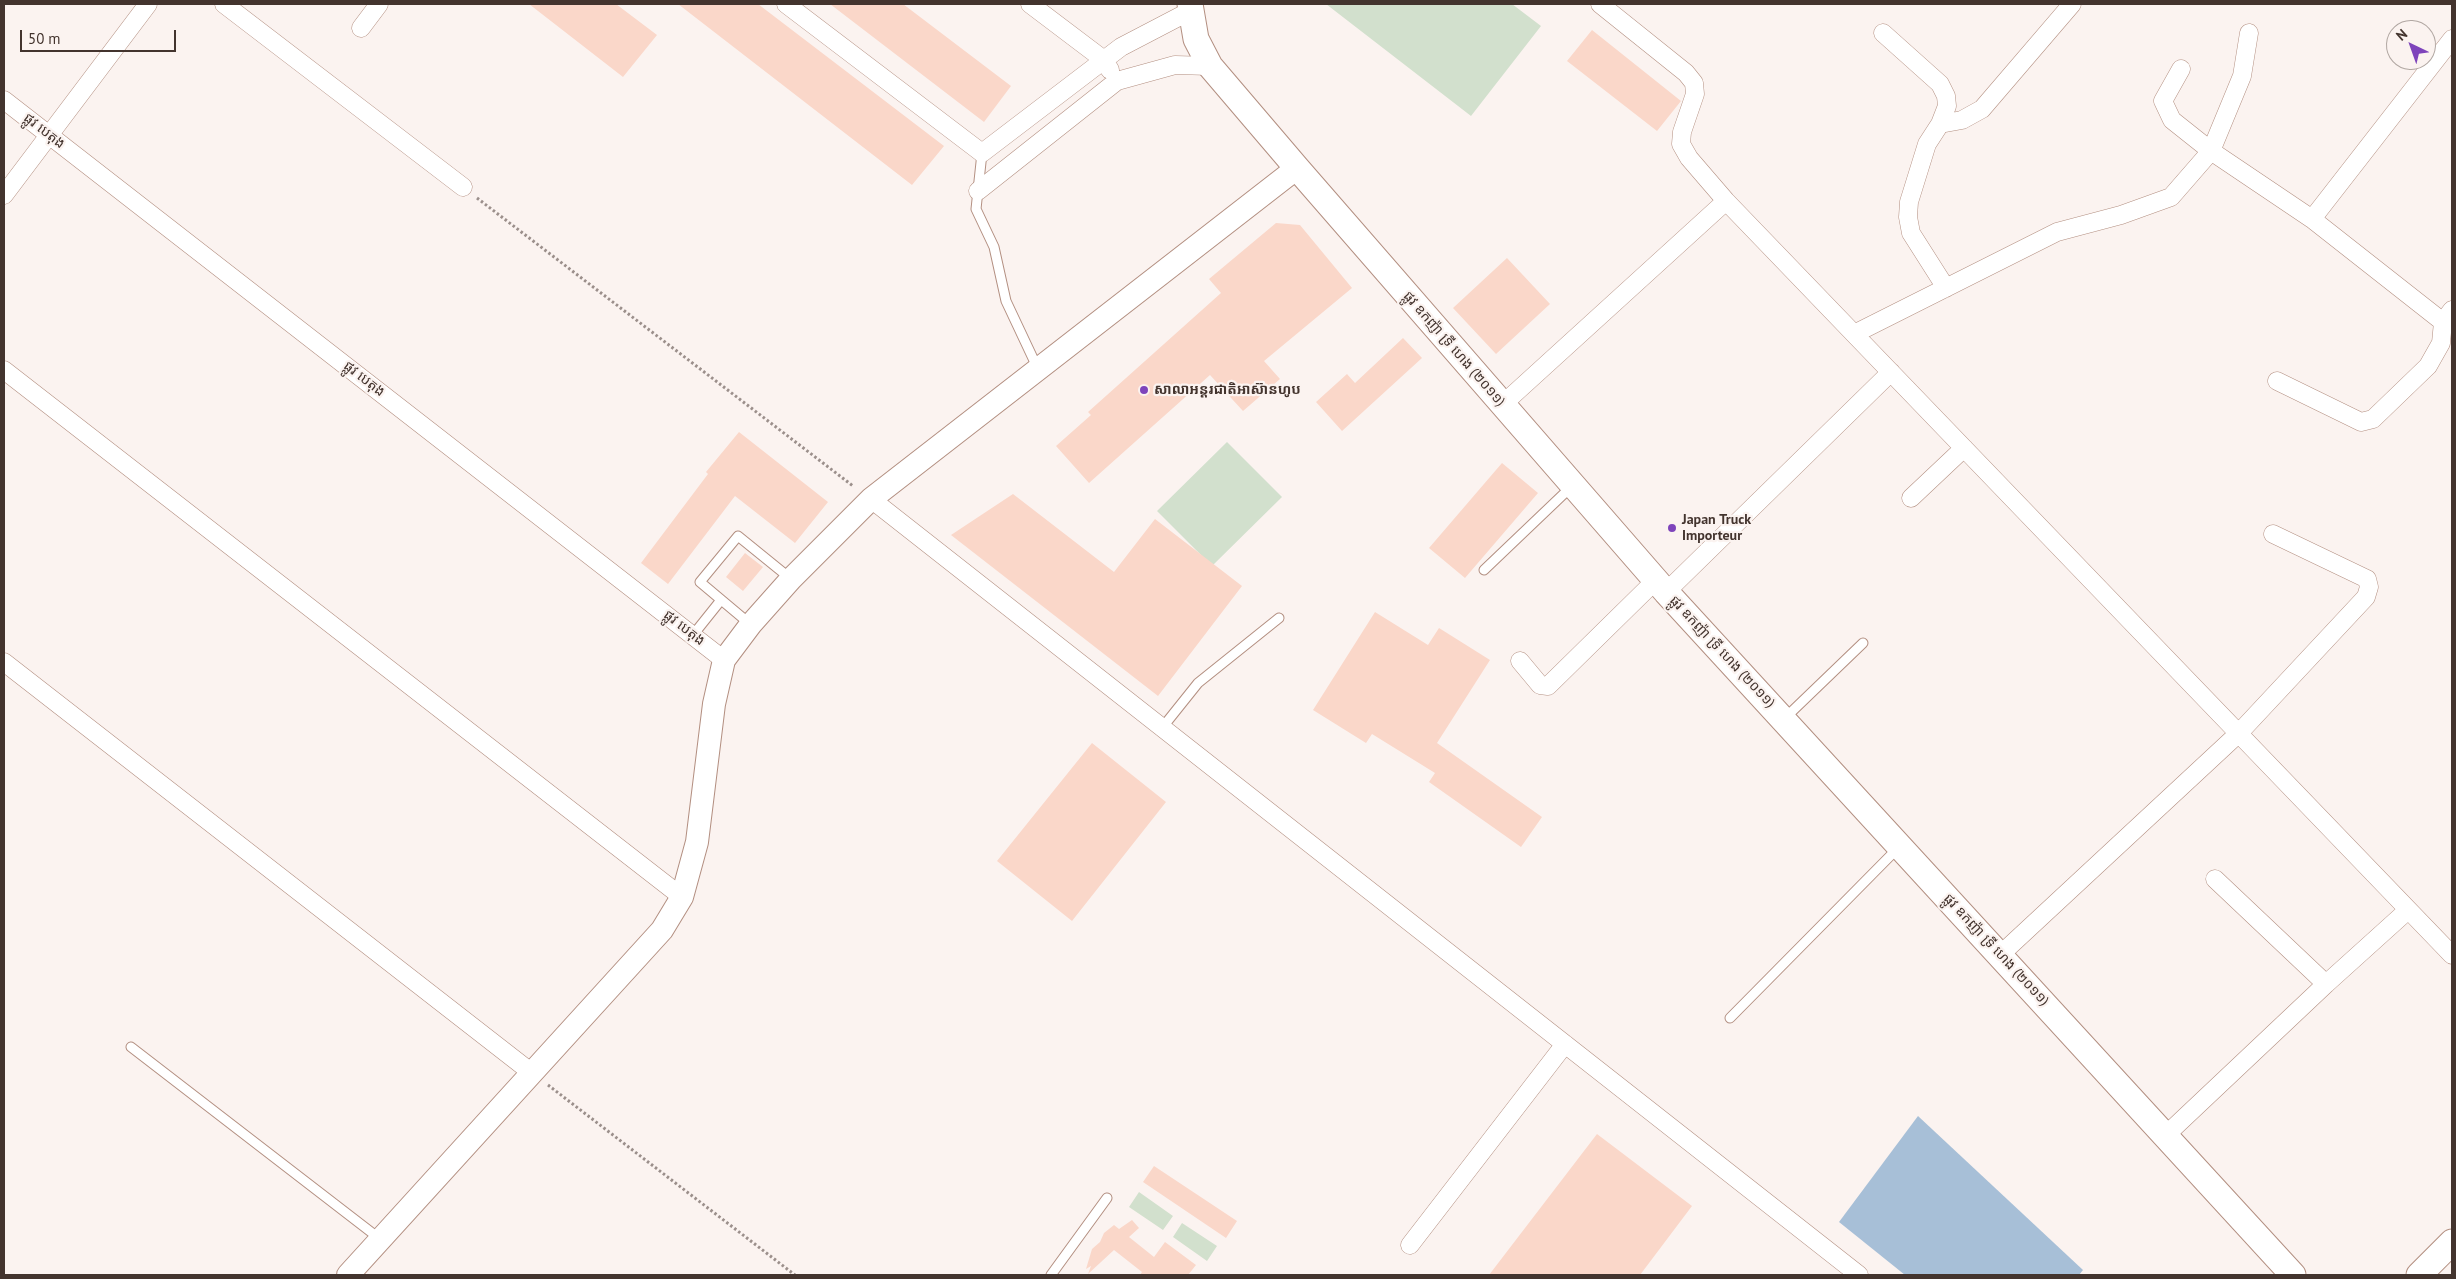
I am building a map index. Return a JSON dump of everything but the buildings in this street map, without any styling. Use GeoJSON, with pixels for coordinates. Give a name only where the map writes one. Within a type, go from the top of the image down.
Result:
{"type":"FeatureCollection","features":[{"type":"Feature","properties":{"kind":"main road","name":"ផ្លូវ ឧកញ៉ា ទ្រី ហេង (២០១១)"},"geometry":{"type":"LineString","coordinates":[[1190,7],[1196,39],[1210,66],[1297,168],[1661,586],[2293,1275]]}},
{"type":"Feature","properties":{"kind":"main road"},"geometry":{"type":"LineString","coordinates":[[2419,1275],[2452,1242]]}},
{"type":"Feature","properties":{"kind":"street"},"geometry":{"type":"LineString","coordinates":[[4,195],[148,4]]}},
{"type":"Feature","properties":{"kind":"street"},"geometry":{"type":"LineString","coordinates":[[224,4],[463,187]]}},
{"type":"Feature","properties":{"kind":"street"},"geometry":{"type":"LineString","coordinates":[[361,28],[379,4]]}},
{"type":"Feature","properties":{"kind":"street"},"geometry":{"type":"LineString","coordinates":[[786,4],[982,153],[1121,47],[1190,7]]}},
{"type":"Feature","properties":{"kind":"street"},"geometry":{"type":"LineString","coordinates":[[1030,4],[1104,60],[1117,81]]}},
{"type":"Feature","properties":{"kind":"street"},"geometry":{"type":"LineString","coordinates":[[1600,4],[1686,73],[1694,83],[1695,94],[1682,132],[1682,144],[1689,158],[1726,201],[2452,955]]}},
{"type":"Feature","properties":{"kind":"street"},"geometry":{"type":"LineString","coordinates":[[1940,124],[1962,120],[1982,109],[2072,4]]}},
{"type":"Feature","properties":{"kind":"street"},"geometry":{"type":"LineString","coordinates":[[1883,33],[1940,84],[1946,96],[1947,106],[1940,124],[1927,144],[1909,202],[1908,217],[1911,233],[1946,288]]}},
{"type":"Feature","properties":{"kind":"street"},"geometry":{"type":"LineString","coordinates":[[1856,334],[2057,232],[2121,215],[2171,197],[2211,150],[2242,76],[2248,33]]}},
{"type":"Feature","properties":{"kind":"street"},"geometry":{"type":"LineString","coordinates":[[2312,219],[2452,39]]}},
{"type":"Feature","properties":{"kind":"street"},"geometry":{"type":"LineString","coordinates":[[978,191],[1117,81],[1175,65],[1210,66]]}},
{"type":"Feature","properties":{"kind":"street"},"geometry":{"type":"LineString","coordinates":[[2181,69],[2163,101],[2172,120],[2211,150],[2448,316],[2441,343],[2428,366],[2373,419],[2361,422],[2277,381]]}},
{"type":"Feature","properties":{"kind":"street","name":"ផ្លូវ បេតុង"},"geometry":{"type":"LineString","coordinates":[[4,100],[724,660]]}},
{"type":"Feature","properties":{"kind":"street"},"geometry":{"type":"LineString","coordinates":[[348,1275],[662,930],[682,897],[697,842],[714,704],[724,660],[751,624],[791,578],[871,499],[1297,168]]}},
{"type":"Feature","properties":{"kind":"street"},"geometry":{"type":"LineString","coordinates":[[1503,404],[1726,201]]}},
{"type":"Feature","properties":{"kind":"street"},"geometry":{"type":"LineString","coordinates":[[4,370],[682,897]]}},
{"type":"Feature","properties":{"kind":"street"},"geometry":{"type":"LineString","coordinates":[[1520,661],[1540,685],[1548,686],[1661,586],[1890,372]]}},
{"type":"Feature","properties":{"kind":"street"},"geometry":{"type":"LineString","coordinates":[[1911,498],[1964,448]]}},
{"type":"Feature","properties":{"kind":"street"},"geometry":{"type":"LineString","coordinates":[[871,499],[1859,1275]]}},
{"type":"Feature","properties":{"kind":"street"},"geometry":{"type":"LineString","coordinates":[[2000,955],[2239,733],[2366,597],[2369,587],[2367,579],[2273,534]]}},
{"type":"Feature","properties":{"kind":"street"},"geometry":{"type":"LineString","coordinates":[[4,662],[532,1072]]}},
{"type":"Feature","properties":{"kind":"street"},"geometry":{"type":"LineString","coordinates":[[2215,878],[2326,984]]}},
{"type":"Feature","properties":{"kind":"street"},"geometry":{"type":"LineString","coordinates":[[2166,1135],[2326,984],[2408,910]]}},
{"type":"Feature","properties":{"kind":"street"},"geometry":{"type":"LineString","coordinates":[[1410,1245],[1565,1044]]}},
{"type":"Feature","properties":{"kind":"lane"},"geometry":{"type":"LineString","coordinates":[[982,153],[976,209],[994,247],[1006,301],[1038,369]]}},
{"type":"Feature","properties":{"kind":"lane"},"geometry":{"type":"LineString","coordinates":[[1484,570],[1573,485]]}},
{"type":"Feature","properties":{"kind":"lane"},"geometry":{"type":"LineString","coordinates":[[751,624],[700,582],[738,536],[791,578]]}},
{"type":"Feature","properties":{"kind":"lane"},"geometry":{"type":"LineString","coordinates":[[693,635],[721,600]]}},
{"type":"Feature","properties":{"kind":"lane"},"geometry":{"type":"LineString","coordinates":[[1162,728],[1198,683],[1279,618]]}},
{"type":"Feature","properties":{"kind":"lane"},"geometry":{"type":"LineString","coordinates":[[1784,719],[1863,643]]}},
{"type":"Feature","properties":{"kind":"lane"},"geometry":{"type":"LineString","coordinates":[[1730,1018],[1900,846]]}},
{"type":"Feature","properties":{"kind":"lane"},"geometry":{"type":"LineString","coordinates":[[132,1047],[381,1240]]}},
{"type":"Feature","properties":{"kind":"lane"},"geometry":{"type":"LineString","coordinates":[[1051,1275],[1107,1198]]}},
{"type":"Feature","properties":{"kind":"path"},"geometry":{"type":"LineString","coordinates":[[463,187],[871,499]]}},
{"type":"Feature","properties":{"kind":"path"},"geometry":{"type":"LineString","coordinates":[[532,1072],[795,1275]]}},
{"type":"Feature","properties":{"kind":"green space"},"geometry":{"type":"Polygon","coordinates":[[[1326,4],[1512,4],[1541,26],[1471,116],[1326,4]]]}},
{"type":"Feature","properties":{"kind":"green space"},"geometry":{"type":"Polygon","coordinates":[[[1227,442],[1282,497],[1212,566],[1157,511],[1227,442]]]}},
{"type":"Feature","properties":{"kind":"green space"},"geometry":{"type":"Polygon","coordinates":[[[1139,1192],[1173,1216],[1163,1230],[1129,1207],[1139,1192]]]}},
{"type":"Feature","properties":{"kind":"green space"},"geometry":{"type":"Polygon","coordinates":[[[1182,1223],[1217,1246],[1207,1261],[1173,1237],[1182,1223]]]}},
{"type":"Feature","properties":{"kind":"water"},"geometry":{"type":"Polygon","coordinates":[[[1918,1116],[2083,1270],[2079,1275],[1905,1275],[1839,1222],[1918,1116]]]}},
{"type":"Feature","properties":{"kind":"place","name":"សាលាអន្ដរជាតិអាស៊ានហូប"},"geometry":{"type":"Point","coordinates":[1144,390]}},
{"type":"Feature","properties":{"kind":"place","name":"Japan Truck Importeur"},"geometry":{"type":"Point","coordinates":[1672,528]}}]}
